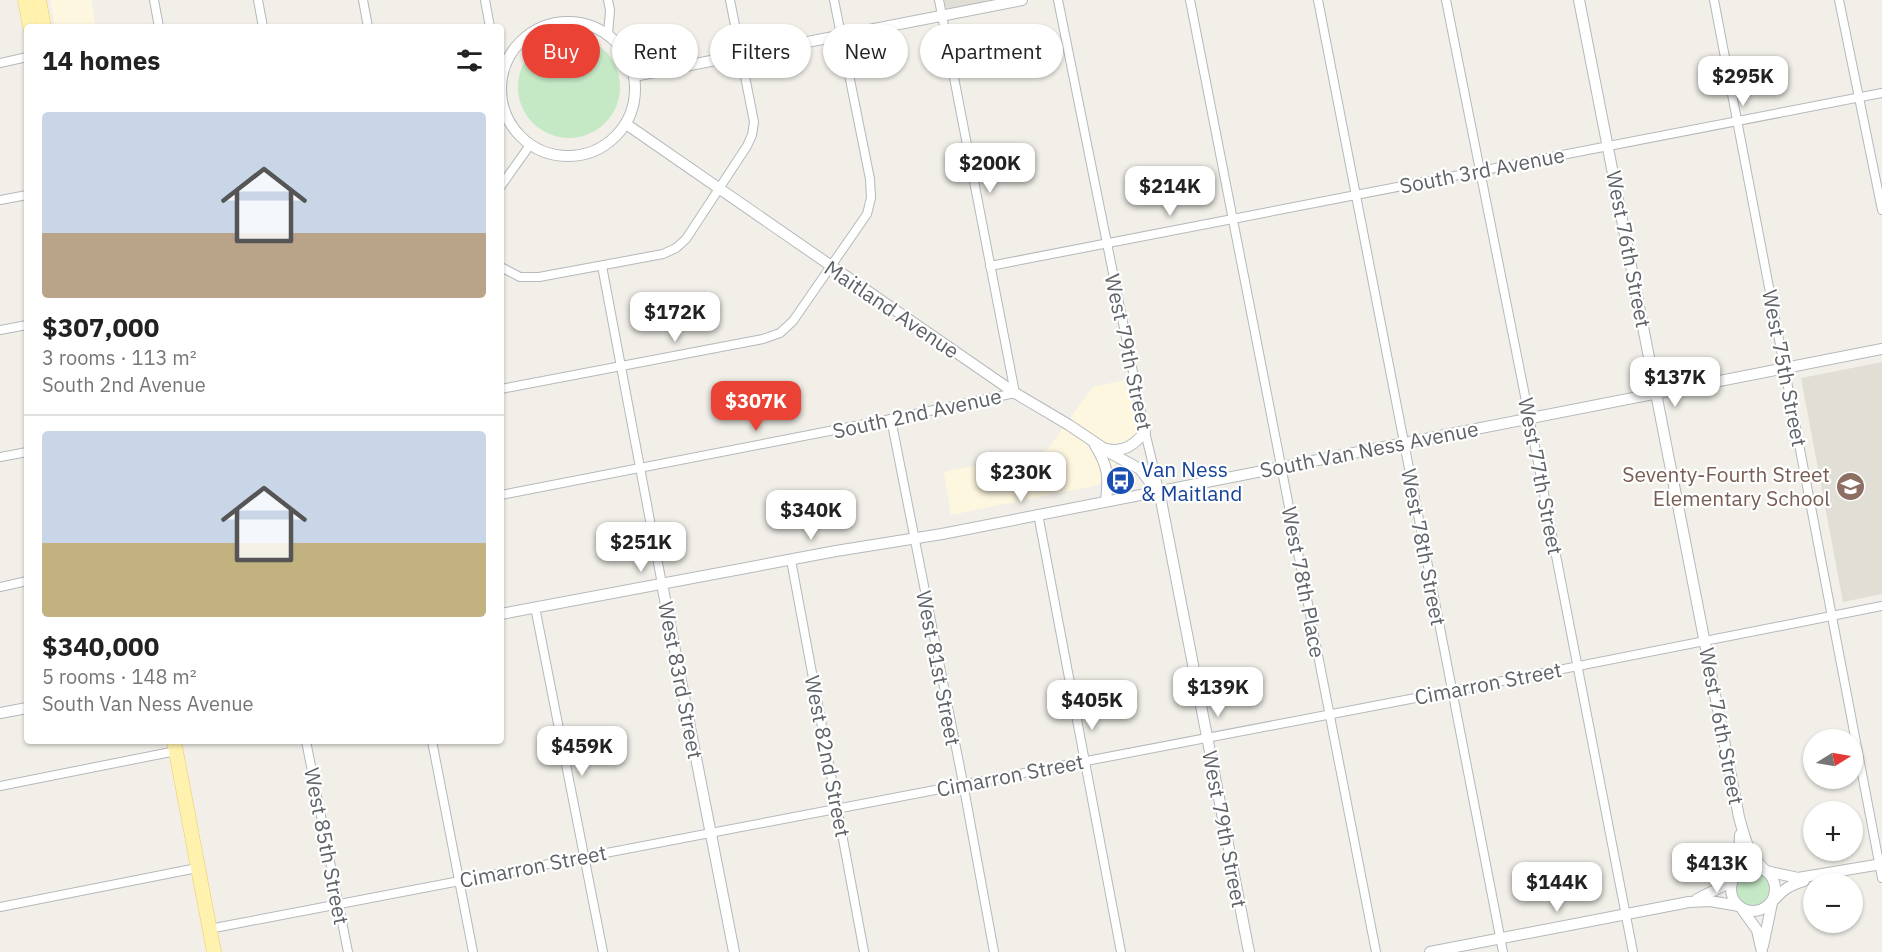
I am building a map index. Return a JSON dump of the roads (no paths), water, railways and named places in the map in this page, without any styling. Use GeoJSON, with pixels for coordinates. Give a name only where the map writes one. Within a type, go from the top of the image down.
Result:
{"type":"FeatureCollection","features":[{"type":"Feature","properties":{"kind":"main road"},"geometry":{"type":"LineString","coordinates":[[25,0],[29,24]]}},
{"type":"Feature","properties":{"kind":"main road"},"geometry":{"type":"LineString","coordinates":[[39,0],[43,24]]}},
{"type":"Feature","properties":{"kind":"main road"},"geometry":{"type":"LineString","coordinates":[[175,746],[214,952]]}},
{"type":"Feature","properties":{"kind":"street"},"geometry":{"type":"LineString","coordinates":[[154,0],[158,24]]}},
{"type":"Feature","properties":{"kind":"street"},"geometry":{"type":"LineString","coordinates":[[258,0],[262,24]]}},
{"type":"Feature","properties":{"kind":"street"},"geometry":{"type":"LineString","coordinates":[[363,0],[367,24]]}},
{"type":"Feature","properties":{"kind":"street"},"geometry":{"type":"LineString","coordinates":[[485,0],[489,24]]}},
{"type":"Feature","properties":{"kind":"street"},"geometry":{"type":"LineString","coordinates":[[608,0],[610,10],[608,35]]}},
{"type":"Feature","properties":{"kind":"street"},"geometry":{"type":"LineString","coordinates":[[730,0],[735,24]]}},
{"type":"Feature","properties":{"kind":"street"},"geometry":{"type":"LineString","coordinates":[[834,0],[839,24]]}},
{"type":"Feature","properties":{"kind":"street"},"geometry":{"type":"LineString","coordinates":[[939,0],[1015,393]]}},
{"type":"Feature","properties":{"kind":"street"},"geometry":{"type":"LineString","coordinates":[[905,24],[1022,0]]}},
{"type":"Feature","properties":{"kind":"street","name":"West 79th Street"},"geometry":{"type":"LineString","coordinates":[[1058,0],[1145,432],[1159,490],[1249,952]]}},
{"type":"Feature","properties":{"kind":"street","name":"West 78th Place"},"geometry":{"type":"LineString","coordinates":[[1190,0],[1376,952]]}},
{"type":"Feature","properties":{"kind":"street","name":"West 78th Street"},"geometry":{"type":"LineString","coordinates":[[1317,0],[1503,952]]}},
{"type":"Feature","properties":{"kind":"street","name":"West 77th Street"},"geometry":{"type":"LineString","coordinates":[[1446,0],[1633,952]]}},
{"type":"Feature","properties":{"kind":"street","name":"West 76th Street"},"geometry":{"type":"LineString","coordinates":[[1580,0],[1739,817],[1745,842],[1754,860],[1765,870]]}},
{"type":"Feature","properties":{"kind":"street","name":"West 75th Street"},"geometry":{"type":"LineString","coordinates":[[1714,0],[1882,878]]}},
{"type":"Feature","properties":{"kind":"street"},"geometry":{"type":"LineString","coordinates":[[1839,0],[1882,210]]}},
{"type":"Feature","properties":{"kind":"street"},"geometry":{"type":"LineString","coordinates":[[504,61],[522,40],[549,25],[564,22],[580,23],[595,28],[612,39]]}},
{"type":"Feature","properties":{"kind":"street"},"geometry":{"type":"LineString","coordinates":[[0,63],[24,58]]}},
{"type":"Feature","properties":{"kind":"street"},"geometry":{"type":"LineString","coordinates":[[504,106],[508,119],[517,133],[530,145],[555,156],[582,155],[607,144],[626,124],[634,101],[634,78]]}},
{"type":"Feature","properties":{"kind":"street"},"geometry":{"type":"LineString","coordinates":[[504,269],[511,274],[529,278],[663,254],[675,248],[686,239],[752,135],[754,122],[745,78]]}},
{"type":"Feature","properties":{"kind":"street"},"geometry":{"type":"LineString","coordinates":[[504,388],[763,339],[780,333],[793,321],[832,268],[867,214],[871,198],[870,179],[850,78]]}},
{"type":"Feature","properties":{"kind":"street","name":"South 3rd Avenue"},"geometry":{"type":"LineString","coordinates":[[990,266],[1882,93]]}},
{"type":"Feature","properties":{"kind":"street","name":"Maitland Avenue"},"geometry":{"type":"LineString","coordinates":[[626,124],[1015,393],[1140,469],[1159,490]]}},
{"type":"Feature","properties":{"kind":"street"},"geometry":{"type":"LineString","coordinates":[[504,182],[530,145]]}},
{"type":"Feature","properties":{"kind":"street"},"geometry":{"type":"LineString","coordinates":[[0,201],[24,196]]}},
{"type":"Feature","properties":{"kind":"street","name":"West 83rd Street"},"geometry":{"type":"LineString","coordinates":[[602,266],[734,952]]}},
{"type":"Feature","properties":{"kind":"street"},"geometry":{"type":"LineString","coordinates":[[0,330],[24,326]]}},
{"type":"Feature","properties":{"kind":"street","name":"South Van Ness Avenue"},"geometry":{"type":"LineString","coordinates":[[504,613],[914,538],[1882,349]]}},
{"type":"Feature","properties":{"kind":"street","name":"South 2nd Avenue"},"geometry":{"type":"LineString","coordinates":[[504,494],[1015,393]]}},
{"type":"Feature","properties":{"kind":"street","name":"West 81st Street"},"geometry":{"type":"LineString","coordinates":[[891,419],[994,952]]}},
{"type":"Feature","properties":{"kind":"street"},"geometry":{"type":"LineString","coordinates":[[1098,445],[1115,451],[1126,449],[1137,442],[1145,432]]}},
{"type":"Feature","properties":{"kind":"street"},"geometry":{"type":"LineString","coordinates":[[1098,445],[1108,478],[1106,501]]}},
{"type":"Feature","properties":{"kind":"street"},"geometry":{"type":"LineString","coordinates":[[0,457],[24,453]]}},
{"type":"Feature","properties":{"kind":"street"},"geometry":{"type":"LineString","coordinates":[[1038,514],[1121,952]]}},
{"type":"Feature","properties":{"kind":"street","name":"West 82nd Street"},"geometry":{"type":"LineString","coordinates":[[791,560],[864,952]]}},
{"type":"Feature","properties":{"kind":"street"},"geometry":{"type":"LineString","coordinates":[[0,587],[24,582]]}},
{"type":"Feature","properties":{"kind":"street","name":"Cimarron Street"},"geometry":{"type":"LineString","coordinates":[[209,929],[1452,691],[1882,606]]}},
{"type":"Feature","properties":{"kind":"street"},"geometry":{"type":"LineString","coordinates":[[535,607],[603,952]]}},
{"type":"Feature","properties":{"kind":"street"},"geometry":{"type":"LineString","coordinates":[[0,713],[24,709]]}},
{"type":"Feature","properties":{"kind":"street","name":"West 85th Street"},"geometry":{"type":"LineString","coordinates":[[307,744],[348,952]]}},
{"type":"Feature","properties":{"kind":"street"},"geometry":{"type":"LineString","coordinates":[[433,744],[472,952]]}},
{"type":"Feature","properties":{"kind":"street"},"geometry":{"type":"LineString","coordinates":[[0,786],[175,746]]}},
{"type":"Feature","properties":{"kind":"street","name":"West 76th Street"},"geometry":{"type":"LineString","coordinates":[[1735,875],[1741,842],[1739,817]]}},
{"type":"Feature","properties":{"kind":"street"},"geometry":{"type":"LineString","coordinates":[[1835,873],[1881,865]]}},
{"type":"Feature","properties":{"kind":"street"},"geometry":{"type":"LineString","coordinates":[[1689,902],[1723,886],[1740,870],[1749,867],[1803,878]]}},
{"type":"Feature","properties":{"kind":"street"},"geometry":{"type":"LineString","coordinates":[[0,907],[197,868]]}},
{"type":"Feature","properties":{"kind":"street"},"geometry":{"type":"LineString","coordinates":[[1762,952],[1775,893],[1774,883],[1765,870]]}},
{"type":"Feature","properties":{"kind":"street"},"geometry":{"type":"LineString","coordinates":[[1735,875],[1731,892],[1734,900],[1748,915],[1757,930],[1762,952]]}},
{"type":"Feature","properties":{"kind":"street"},"geometry":{"type":"LineString","coordinates":[[1430,952],[1689,902],[1710,901],[1739,906],[1755,912],[1765,909],[1781,891],[1803,881]]}},
{"type":"Feature","properties":{"kind":"place","name":"Van Ness & Maitland"},"geometry":{"type":"Point","coordinates":[1120,481]}},
{"type":"Feature","properties":{"kind":"place","name":"Seventy-Fourth Street Elementary School"},"geometry":{"type":"Point","coordinates":[1851,486]}}]}
